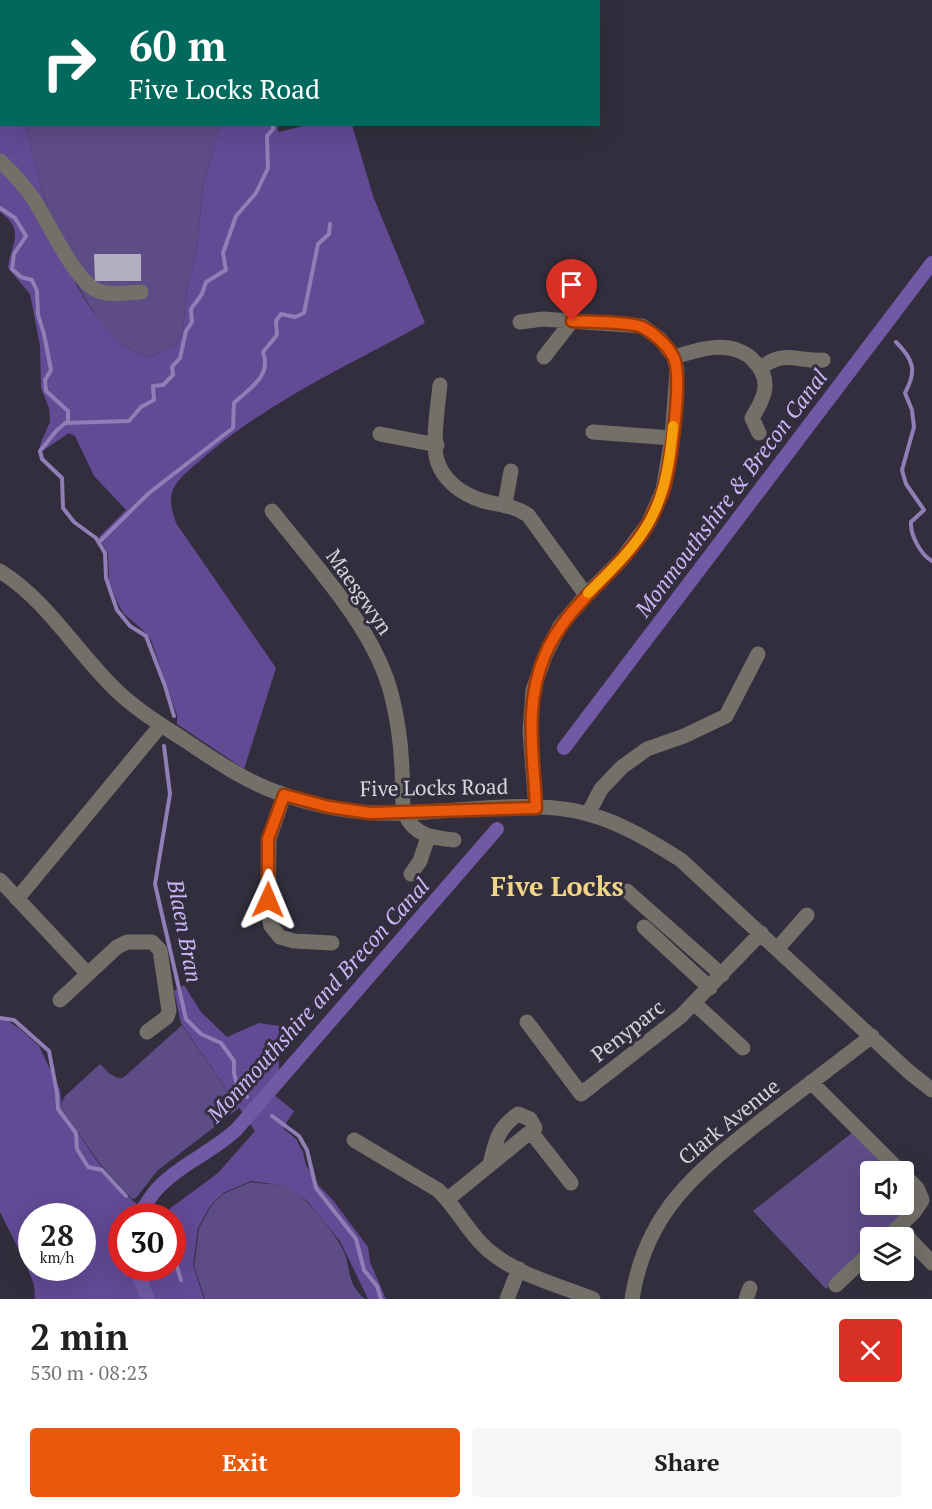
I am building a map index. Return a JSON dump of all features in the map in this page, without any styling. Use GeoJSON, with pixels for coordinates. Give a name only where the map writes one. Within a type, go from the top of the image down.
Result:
{"type":"FeatureCollection","features":[{"type":"Feature","properties":{"kind":"street"},"geometry":{"type":"LineString","coordinates":[[0,161],[19,179],[87,284],[97,291],[120,294],[141,292]]}},
{"type":"Feature","properties":{"kind":"street"},"geometry":{"type":"LineString","coordinates":[[520,322],[543,319],[642,326],[660,339],[674,357],[677,371],[672,438],[663,490],[648,524],[621,559],[560,626],[545,656],[533,690],[530,731],[536,808]]}},
{"type":"Feature","properties":{"kind":"street"},"geometry":{"type":"LineString","coordinates":[[544,357],[572,321]]}},
{"type":"Feature","properties":{"kind":"street"},"geometry":{"type":"LineString","coordinates":[[674,357],[705,348],[729,348],[749,356],[761,368],[766,381],[765,392],[752,418],[759,433]]}},
{"type":"Feature","properties":{"kind":"street"},"geometry":{"type":"LineString","coordinates":[[761,368],[780,357],[824,360]]}},
{"type":"Feature","properties":{"kind":"street"},"geometry":{"type":"LineString","coordinates":[[440,385],[437,460],[451,484],[476,499],[505,504],[517,508],[528,516],[586,595]]}},
{"type":"Feature","properties":{"kind":"street"},"geometry":{"type":"LineString","coordinates":[[593,432],[672,438]]}},
{"type":"Feature","properties":{"kind":"street"},"geometry":{"type":"LineString","coordinates":[[380,434],[436,445]]}},
{"type":"Feature","properties":{"kind":"street"},"geometry":{"type":"LineString","coordinates":[[505,504],[511,471]]}},
{"type":"Feature","properties":{"kind":"street","name":"Maesgwyn"},"geometry":{"type":"LineString","coordinates":[[272,511],[352,613],[375,651],[392,695],[400,738],[404,814]]}},
{"type":"Feature","properties":{"kind":"street","name":"Five Locks Road"},"geometry":{"type":"LineString","coordinates":[[0,571],[17,581],[42,606],[116,690],[161,725],[240,777],[284,795],[329,807],[370,813],[404,814],[536,808],[588,813],[648,839],[681,860],[908,1071],[932,1090]]}},
{"type":"Feature","properties":{"kind":"street"},"geometry":{"type":"LineString","coordinates":[[588,813],[601,789],[622,767],[647,749],[684,736],[726,716],[758,654]]}},
{"type":"Feature","properties":{"kind":"street"},"geometry":{"type":"LineString","coordinates":[[17,899],[161,725]]}},
{"type":"Feature","properties":{"kind":"street"},"geometry":{"type":"LineString","coordinates":[[284,795],[268,839],[268,911],[271,926],[280,937],[294,941],[332,943]]}},
{"type":"Feature","properties":{"kind":"street"},"geometry":{"type":"LineString","coordinates":[[404,814],[416,830],[428,837],[454,840]]}},
{"type":"Feature","properties":{"kind":"street"},"geometry":{"type":"LineString","coordinates":[[411,874],[420,861],[428,837]]}},
{"type":"Feature","properties":{"kind":"street"},"geometry":{"type":"LineString","coordinates":[[0,880],[87,973]]}},
{"type":"Feature","properties":{"kind":"street"},"geometry":{"type":"LineString","coordinates":[[627,891],[722,975]]}},
{"type":"Feature","properties":{"kind":"street"},"geometry":{"type":"LineString","coordinates":[[777,949],[807,915]]}},
{"type":"Feature","properties":{"kind":"street"},"geometry":{"type":"LineString","coordinates":[[644,927],[710,988]]}},
{"type":"Feature","properties":{"kind":"street","name":"Penyparc"},"geometry":{"type":"LineString","coordinates":[[527,1022],[581,1094],[672,1023],[710,988],[761,933]]}},
{"type":"Feature","properties":{"kind":"street"},"geometry":{"type":"LineString","coordinates":[[60,1000],[117,947],[127,942],[152,942],[160,950],[169,1011],[167,1017],[147,1032]]}},
{"type":"Feature","properties":{"kind":"street"},"geometry":{"type":"LineString","coordinates":[[694,1003],[743,1048]]}},
{"type":"Feature","properties":{"kind":"street","name":"Clark Avenue"},"geometry":{"type":"LineString","coordinates":[[632,1299],[635,1275],[645,1245],[660,1218],[688,1182],[717,1155],[872,1036]]}},
{"type":"Feature","properties":{"kind":"street"},"geometry":{"type":"LineString","coordinates":[[812,1082],[890,1161]]}},
{"type":"Feature","properties":{"kind":"street"},"geometry":{"type":"LineString","coordinates":[[448,1200],[536,1128],[530,1119],[518,1114],[507,1121],[499,1132],[490,1164]]}},
{"type":"Feature","properties":{"kind":"street"},"geometry":{"type":"LineString","coordinates":[[531,1132],[571,1183]]}},
{"type":"Feature","properties":{"kind":"street"},"geometry":{"type":"LineString","coordinates":[[354,1140],[438,1190],[488,1250],[519,1269],[593,1299]]}},
{"type":"Feature","properties":{"kind":"street"},"geometry":{"type":"LineString","coordinates":[[914,1185],[922,1200],[914,1212]]}},
{"type":"Feature","properties":{"kind":"street"},"geometry":{"type":"LineString","coordinates":[[898,1227],[911,1215]]}},
{"type":"Feature","properties":{"kind":"street"},"geometry":{"type":"LineString","coordinates":[[914,1249],[932,1263]]}},
{"type":"Feature","properties":{"kind":"street"},"geometry":{"type":"LineString","coordinates":[[836,1285],[860,1262]]}},
{"type":"Feature","properties":{"kind":"street"},"geometry":{"type":"LineString","coordinates":[[507,1299],[519,1269]]}},
{"type":"Feature","properties":{"kind":"shaded area"},"geometry":{"type":"Polygon","coordinates":[[[0,126],[27,126],[53,228],[72,276],[84,298],[116,339],[130,349],[149,357],[176,345],[183,331],[187,288],[197,249],[203,187],[220,126],[278,126],[278,132],[304,126],[352,126],[373,196],[425,323],[310,385],[255,419],[190,469],[177,482],[171,496],[176,523],[276,668],[244,769],[177,724],[177,715],[151,640],[123,613],[117,601],[109,581],[108,554],[99,537],[126,510],[94,476],[75,436],[69,433],[38,454],[50,422],[49,408],[41,388],[40,346],[30,294],[8,268],[15,231],[13,225],[0,212],[0,126]]]}},
{"type":"Feature","properties":{"kind":"shaded area"},"geometry":{"type":"Polygon","coordinates":[[[26,126],[220,126],[203,187],[197,249],[187,288],[183,331],[176,345],[149,357],[121,343],[102,323],[74,278],[63,254],[39,179],[26,126]]]}},
{"type":"Feature","properties":{"kind":"shaded area"},"geometry":{"type":"Polygon","coordinates":[[[184,985],[201,1012],[227,1037],[259,1023],[279,1026],[279,1070],[267,1089],[294,1111],[283,1128],[296,1139],[303,1152],[306,1165],[319,1186],[332,1199],[368,1247],[370,1262],[386,1299],[368,1299],[340,1241],[307,1201],[288,1186],[251,1181],[223,1193],[210,1206],[198,1228],[193,1265],[204,1299],[35,1299],[32,1281],[96,1281],[96,1203],[18,1203],[18,1248],[0,1212],[0,1016],[19,1028],[39,1046],[60,1090],[62,1109],[99,1164],[136,1203],[108,1203],[108,1281],[186,1281],[186,1203],[177,1203],[218,1173],[255,1131],[181,1023],[174,991],[184,985]]]}},
{"type":"Feature","properties":{"kind":"shaded area"},"geometry":{"type":"Polygon","coordinates":[[[182,1025],[239,1108],[157,1171],[136,1198],[132,1199],[100,1164],[62,1109],[62,1102],[65,1096],[100,1064],[113,1076],[123,1078],[182,1025]]]}},
{"type":"Feature","properties":{"kind":"shaded area"},"geometry":{"type":"Polygon","coordinates":[[[853,1132],[883,1161],[860,1161],[860,1215],[902,1215],[890,1227],[860,1227],[860,1257],[826,1289],[753,1211],[853,1132]]]}},
{"type":"Feature","properties":{"kind":"shaded area"},"geometry":{"type":"Polygon","coordinates":[[[251,1182],[288,1186],[311,1206],[342,1247],[353,1284],[365,1299],[205,1299],[194,1266],[199,1228],[211,1206],[223,1194],[251,1182]]]}},
{"type":"Feature","properties":{"kind":"building"},"geometry":{"type":"Polygon","coordinates":[[[94,254],[141,254],[141,281],[95,281],[94,254]]]}},
{"type":"Feature","properties":{"kind":"waterway"},"geometry":{"type":"LineString","coordinates":[[65,423],[129,421],[141,407],[154,400],[153,386],[163,385],[173,375],[172,367],[180,358],[186,331],[192,322],[191,309],[202,294],[206,282],[226,270],[223,253],[236,216],[256,193],[268,168],[267,136],[273,126]]}},
{"type":"Feature","properties":{"kind":"waterway","name":"Blaen Bran"},"geometry":{"type":"LineString","coordinates":[[0,208],[15,218],[26,236],[14,254],[12,269],[21,277],[32,280],[37,291],[38,315],[51,370],[45,380],[46,391],[68,411],[68,421],[57,430],[40,451],[42,459],[62,478],[63,508],[74,522],[96,538],[105,553],[106,578],[117,610],[130,626],[146,636],[174,716]]}},
{"type":"Feature","properties":{"kind":"waterway"},"geometry":{"type":"LineString","coordinates":[[99,542],[149,493],[233,428],[234,403],[253,387],[262,375],[265,368],[263,352],[277,335],[276,321],[281,314],[295,317],[304,313],[318,244],[329,234],[330,224]]}},
{"type":"Feature","properties":{"kind":"waterway","name":"Monmouthshire & Brecon Canal"},"geometry":{"type":"LineString","coordinates":[[564,748],[932,263]]}},
{"type":"Feature","properties":{"kind":"waterway"},"geometry":{"type":"LineString","coordinates":[[896,342],[907,354],[912,366],[911,378],[905,393],[912,410],[914,427],[902,470],[906,484],[924,510],[911,522],[911,527],[920,549],[932,561]]}},
{"type":"Feature","properties":{"kind":"waterway","name":"Blaen Bran"},"geometry":{"type":"LineString","coordinates":[[164,746],[170,794],[155,884],[186,1019],[201,1034],[221,1043],[234,1061],[237,1085],[247,1097]]}},
{"type":"Feature","properties":{"kind":"waterway","name":"Monmouthshire and Brecon Canal"},"geometry":{"type":"LineString","coordinates":[[147,1203],[166,1180],[236,1130],[497,829]]}},
{"type":"Feature","properties":{"kind":"waterway"},"geometry":{"type":"LineString","coordinates":[[0,1018],[14,1020],[49,1051],[58,1109],[76,1133],[77,1149],[88,1167],[102,1170],[126,1196]]}},
{"type":"Feature","properties":{"kind":"waterway","name":"Blaen Bran"},"geometry":{"type":"LineString","coordinates":[[272,1116],[299,1136],[307,1150],[316,1188],[356,1239],[364,1270],[377,1286],[381,1299]]}},
{"type":"Feature","properties":{"kind":"waterway","name":"Monmouthshire and Brecon Canal"},"geometry":{"type":"LineString","coordinates":[[141,1281],[148,1299]]}},
{"type":"Feature","properties":{"kind":"slow traffic"},"geometry":{"type":"LineString","coordinates":[[588,593],[621,559],[648,524],[663,490],[673,426]]}},
{"type":"Feature","properties":{"kind":"district","name":"Five Locks"},"geometry":{"type":"Point","coordinates":[557,887]}},
{"type":"Feature","properties":{"kind":"route"},"geometry":{"type":"LineString","coordinates":[[268,900],[268,839],[284,795],[329,807],[370,813],[404,814],[536,808],[530,731],[533,690],[545,656],[560,626],[621,559],[648,524],[663,490],[677,390],[674,357],[660,339],[642,326],[572,321]]}}]}
